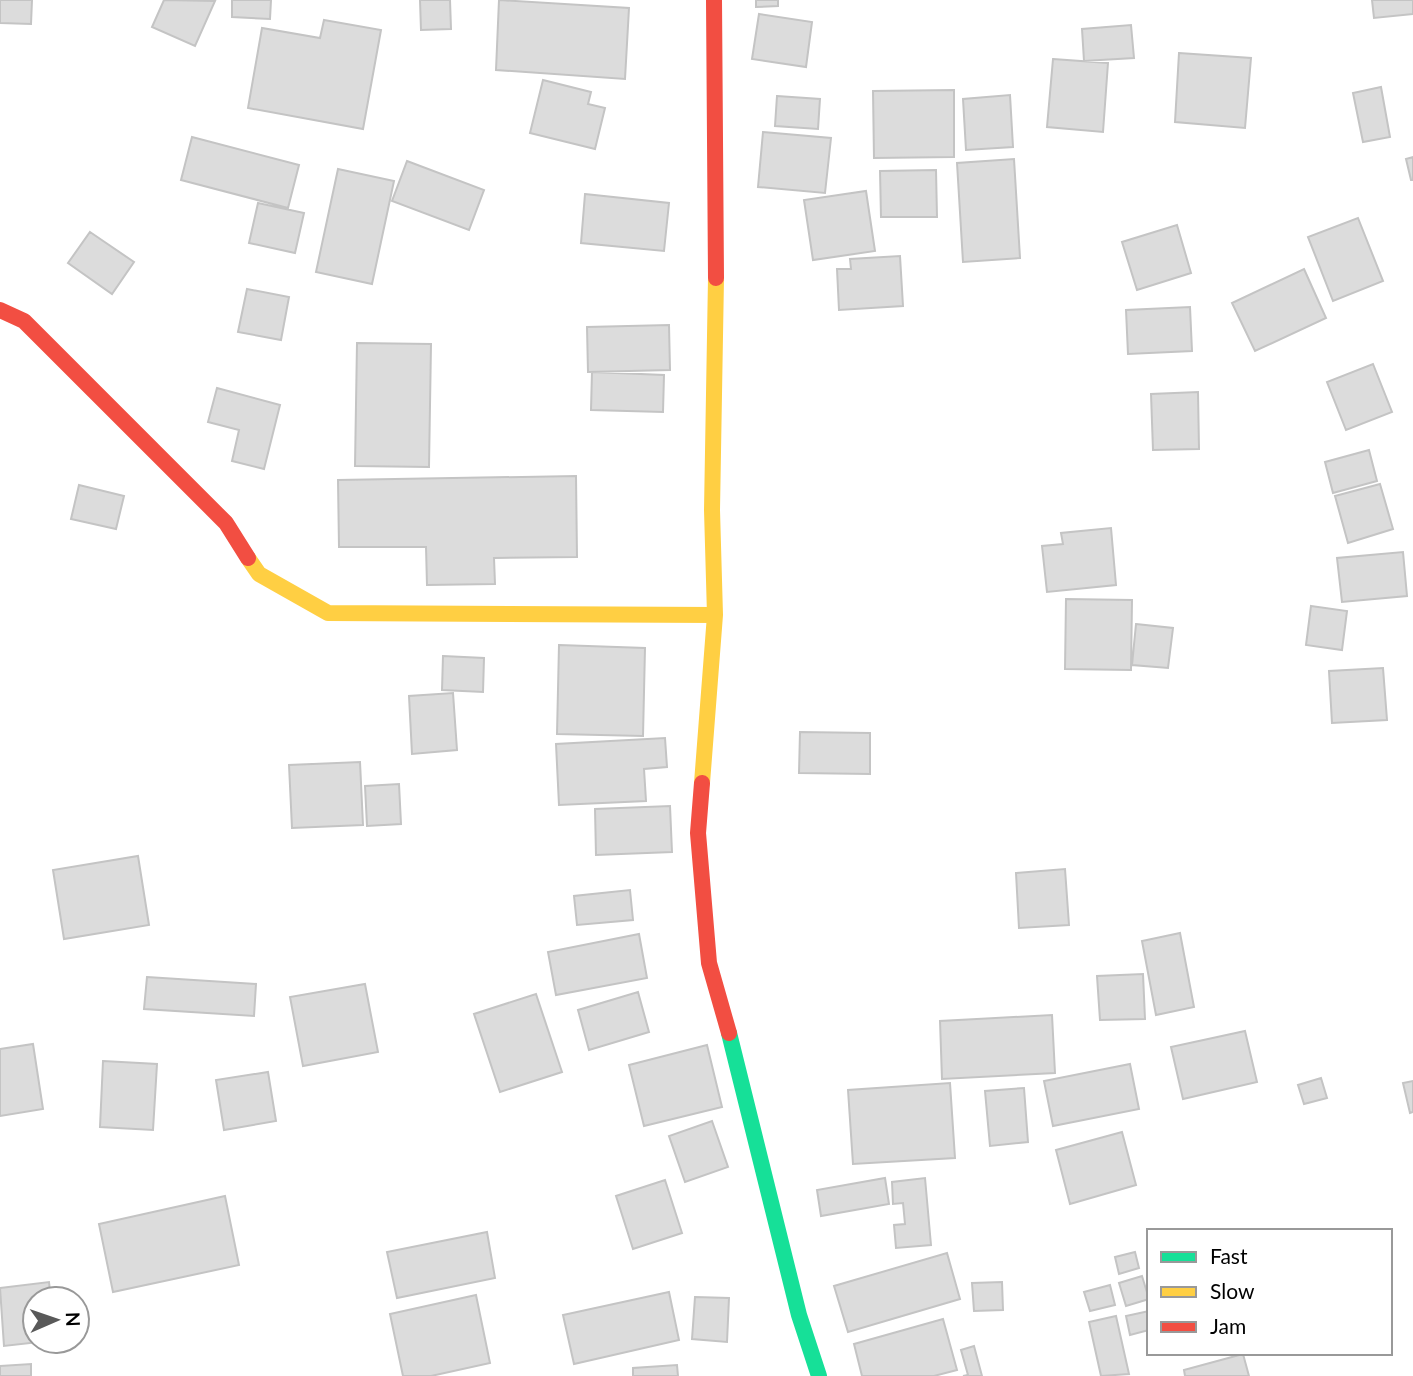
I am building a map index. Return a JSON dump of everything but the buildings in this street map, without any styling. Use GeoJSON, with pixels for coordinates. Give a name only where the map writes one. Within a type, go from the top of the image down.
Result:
{"type":"FeatureCollection","features":[{"type":"Feature","properties":{"kind":"street"},"geometry":{"type":"LineString","coordinates":[[714,0],[717,244],[712,510],[715,615],[698,833],[709,963],[742,1081],[799,1315],[819,1376]]}},
{"type":"Feature","properties":{"kind":"street"},"geometry":{"type":"LineString","coordinates":[[0,310],[24,321],[226,523],[259,574],[328,613],[715,615]]}},
{"type":"Feature","properties":{"kind":"traffic: fast"},"geometry":{"type":"LineString","coordinates":[[729,1033],[799,1315],[819,1376]]}},
{"type":"Feature","properties":{"kind":"traffic: slow"},"geometry":{"type":"LineString","coordinates":[[702,783],[715,615],[712,510],[716,278]]}},
{"type":"Feature","properties":{"kind":"traffic: slow"},"geometry":{"type":"LineString","coordinates":[[248,558],[259,574],[328,613],[715,615]]}},
{"type":"Feature","properties":{"kind":"traffic: jam"},"geometry":{"type":"LineString","coordinates":[[714,0],[716,278]]}},
{"type":"Feature","properties":{"kind":"traffic: jam"},"geometry":{"type":"LineString","coordinates":[[0,310],[24,321],[226,523],[248,558]]}},
{"type":"Feature","properties":{"kind":"traffic: jam"},"geometry":{"type":"LineString","coordinates":[[702,783],[698,833],[709,963],[729,1033]]}}]}
